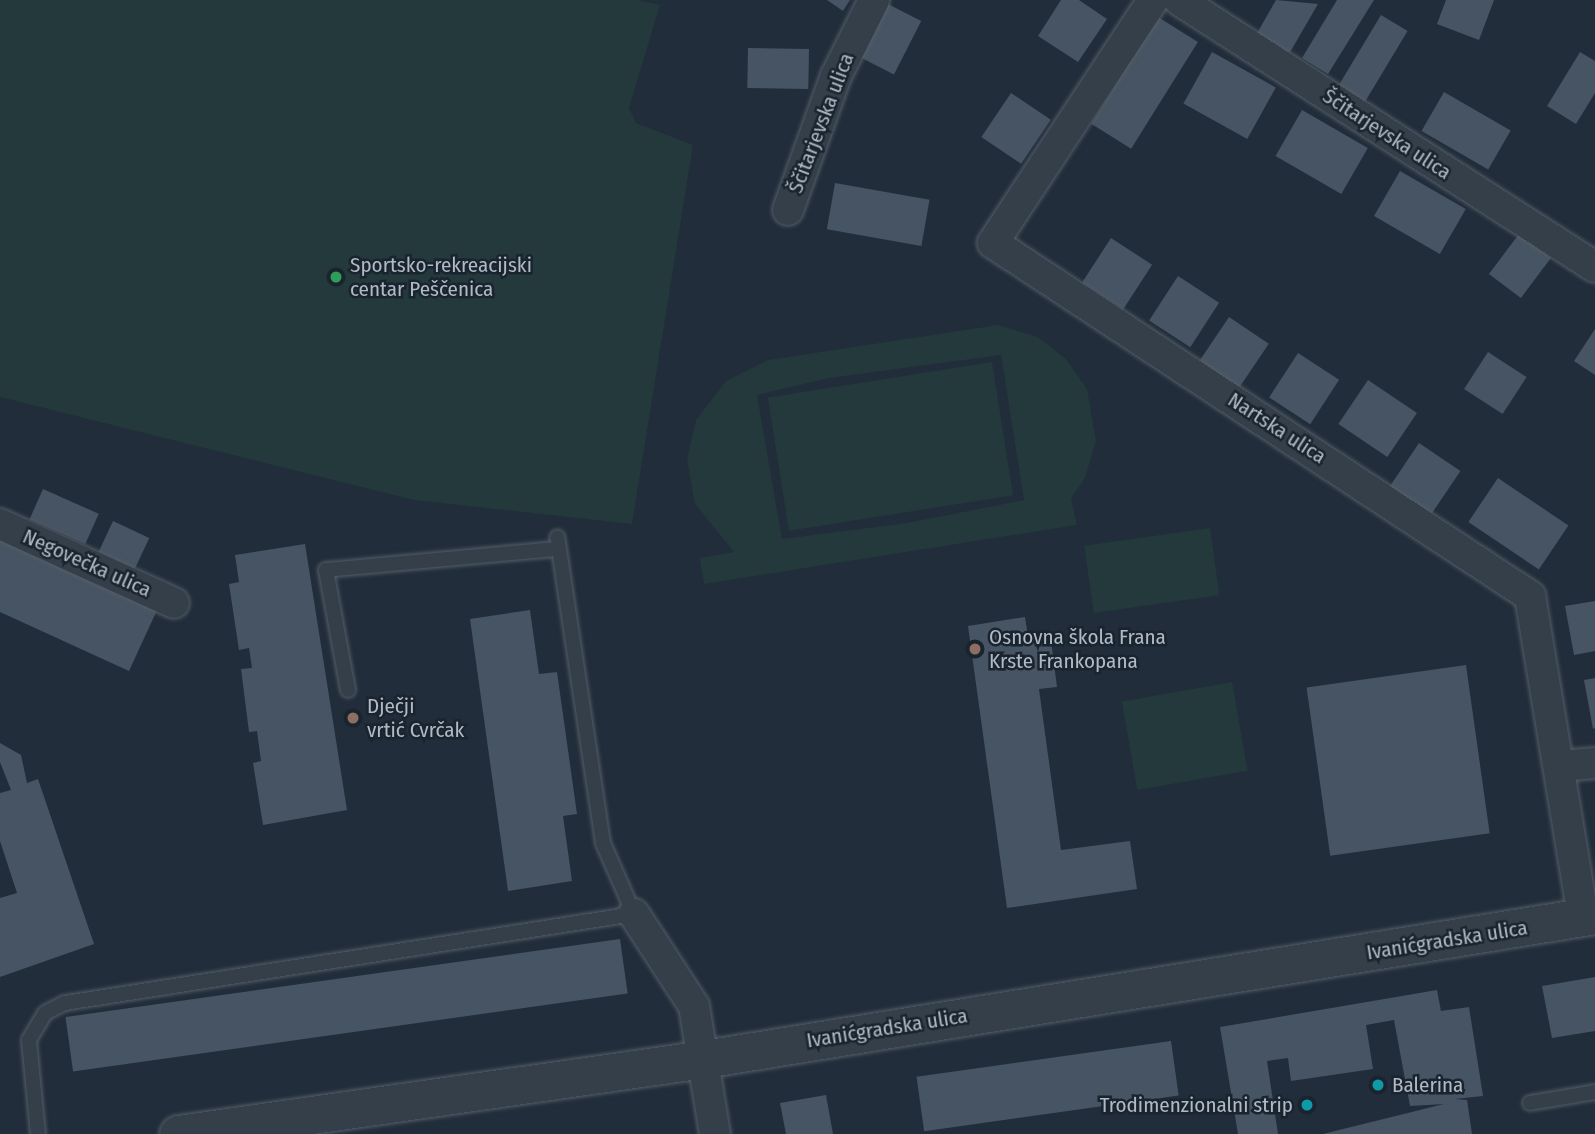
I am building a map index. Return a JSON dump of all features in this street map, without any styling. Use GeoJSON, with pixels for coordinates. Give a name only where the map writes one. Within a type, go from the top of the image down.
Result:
{"type":"FeatureCollection","features":[{"type":"Feature","properties":{"kind":"street","name":"Ščitarjevska ulica"},"geometry":{"type":"LineString","coordinates":[[788,210],[836,75],[874,0]]}},
{"type":"Feature","properties":{"kind":"street","name":"Nartska ulica"},"geometry":{"type":"LineString","coordinates":[[1153,0],[993,243],[1518,584],[1530,596],[1589,916]]}},
{"type":"Feature","properties":{"kind":"street","name":"Ščitarjevska ulica"},"geometry":{"type":"LineString","coordinates":[[1179,0],[1595,267]]}},
{"type":"Feature","properties":{"kind":"street","name":"Negovečka ulica"},"geometry":{"type":"LineString","coordinates":[[0,524],[174,603]]}},
{"type":"Feature","properties":{"kind":"street"},"geometry":{"type":"LineString","coordinates":[[1561,766],[1595,763]]}},
{"type":"Feature","properties":{"kind":"street"},"geometry":{"type":"LineString","coordinates":[[634,914],[694,1006],[715,1134]]}},
{"type":"Feature","properties":{"kind":"street","name":"Ivanićgradska ulica"},"geometry":{"type":"LineString","coordinates":[[178,1134],[323,1124],[704,1059],[1589,916]]}},
{"type":"Feature","properties":{"kind":"lane"},"geometry":{"type":"LineString","coordinates":[[38,1134],[29,1041],[45,1013],[65,1003],[634,914],[603,843],[557,543],[326,570],[348,690]]}},
{"type":"Feature","properties":{"kind":"lane"},"geometry":{"type":"LineString","coordinates":[[1530,1103],[1595,1092]]}},
{"type":"Feature","properties":{"kind":"green space","name":"Sportsko-rekreacijski centar Peščenica"},"geometry":{"type":"Polygon","coordinates":[[[0,0],[638,0],[660,5],[629,108],[636,123],[693,145],[632,524],[414,500],[0,397],[0,0]]]}},
{"type":"Feature","properties":{"kind":"green space"},"geometry":{"type":"Polygon","coordinates":[[[998,325],[1038,337],[1066,359],[1087,389],[1096,441],[1085,478],[1071,498],[1077,525],[704,584],[700,558],[734,552],[695,504],[687,459],[696,420],[726,381],[768,360],[998,325]],[[1001,355],[829,378],[757,395],[782,539],[907,523],[1024,500],[1001,355]]]}},
{"type":"Feature","properties":{"kind":"green space"},"geometry":{"type":"Polygon","coordinates":[[[992,362],[1013,495],[789,531],[768,398],[992,362]]]}},
{"type":"Feature","properties":{"kind":"green space"},"geometry":{"type":"Polygon","coordinates":[[[1210,528],[1219,595],[1094,613],[1084,546],[1210,528]]]}},
{"type":"Feature","properties":{"kind":"green space"},"geometry":{"type":"Polygon","coordinates":[[[1232,682],[1248,771],[1137,790],[1122,701],[1232,682]]]}},
{"type":"Feature","properties":{"kind":"building"},"geometry":{"type":"Polygon","coordinates":[[[827,0],[850,0],[843,11],[827,0]]]}},
{"type":"Feature","properties":{"kind":"building"},"geometry":{"type":"Polygon","coordinates":[[[1061,0],[1079,0],[1107,19],[1078,62],[1038,36],[1061,0]]]}},
{"type":"Feature","properties":{"kind":"building"},"geometry":{"type":"Polygon","coordinates":[[[1276,0],[1318,4],[1289,54],[1256,35],[1276,0]]]}},
{"type":"Feature","properties":{"kind":"building"},"geometry":{"type":"Polygon","coordinates":[[[1337,0],[1374,0],[1328,74],[1302,58],[1337,0]]]}},
{"type":"Feature","properties":{"kind":"building"},"geometry":{"type":"Polygon","coordinates":[[[1446,0],[1494,0],[1479,40],[1437,24],[1446,0]]]}},
{"type":"Feature","properties":{"kind":"building"},"geometry":{"type":"Polygon","coordinates":[[[882,1],[921,21],[894,74],[855,54],[882,1]]]}},
{"type":"Feature","properties":{"kind":"building"},"geometry":{"type":"Polygon","coordinates":[[[1381,15],[1408,31],[1364,104],[1337,88],[1381,15]]]}},
{"type":"Feature","properties":{"kind":"building"},"geometry":{"type":"Polygon","coordinates":[[[1158,17],[1198,42],[1131,149],[1091,124],[1158,17]]]}},
{"type":"Feature","properties":{"kind":"building"},"geometry":{"type":"Polygon","coordinates":[[[748,48],[809,49],[808,89],[747,88],[748,48]]]}},
{"type":"Feature","properties":{"kind":"building"},"geometry":{"type":"Polygon","coordinates":[[[1212,52],[1276,87],[1247,139],[1183,104],[1212,52]]]}},
{"type":"Feature","properties":{"kind":"building"},"geometry":{"type":"Polygon","coordinates":[[[1580,52],[1595,61],[1595,93],[1576,124],[1547,106],[1580,52]]]}},
{"type":"Feature","properties":{"kind":"building"},"geometry":{"type":"Polygon","coordinates":[[[1444,92],[1511,130],[1488,169],[1422,131],[1444,92]]]}},
{"type":"Feature","properties":{"kind":"building"},"geometry":{"type":"Polygon","coordinates":[[[1011,93],[1051,120],[1021,164],[981,137],[1011,93]]]}},
{"type":"Feature","properties":{"kind":"building"},"geometry":{"type":"Polygon","coordinates":[[[1302,110],[1368,148],[1341,194],[1276,156],[1302,110]]]}},
{"type":"Feature","properties":{"kind":"building"},"geometry":{"type":"Polygon","coordinates":[[[1400,171],[1466,209],[1440,254],[1374,216],[1400,171]]]}},
{"type":"Feature","properties":{"kind":"building"},"geometry":{"type":"Polygon","coordinates":[[[835,183],[930,200],[921,246],[827,229],[835,183]]]}},
{"type":"Feature","properties":{"kind":"building"},"geometry":{"type":"Polygon","coordinates":[[[1519,234],[1551,258],[1521,298],[1489,274],[1519,234]]]}},
{"type":"Feature","properties":{"kind":"building"},"geometry":{"type":"Polygon","coordinates":[[[1111,238],[1152,265],[1123,309],[1082,282],[1111,238]]]}},
{"type":"Feature","properties":{"kind":"building"},"geometry":{"type":"Polygon","coordinates":[[[1178,276],[1219,303],[1190,347],[1149,320],[1178,276]]]}},
{"type":"Feature","properties":{"kind":"building"},"geometry":{"type":"Polygon","coordinates":[[[1229,317],[1269,344],[1239,388],[1199,361],[1229,317]]]}},
{"type":"Feature","properties":{"kind":"building"},"geometry":{"type":"Polygon","coordinates":[[[1595,329],[1595,375],[1574,361],[1595,329]]]}},
{"type":"Feature","properties":{"kind":"building"},"geometry":{"type":"Polygon","coordinates":[[[1488,352],[1527,377],[1503,414],[1464,389],[1488,352]]]}},
{"type":"Feature","properties":{"kind":"building"},"geometry":{"type":"Polygon","coordinates":[[[1298,353],[1339,380],[1310,424],[1269,397],[1298,353]]]}},
{"type":"Feature","properties":{"kind":"building"},"geometry":{"type":"Polygon","coordinates":[[[1368,380],[1417,413],[1387,457],[1338,424],[1368,380]]]}},
{"type":"Feature","properties":{"kind":"building"},"geometry":{"type":"Polygon","coordinates":[[[1419,443],[1460,471],[1431,515],[1389,487],[1419,443]]]}},
{"type":"Feature","properties":{"kind":"building"},"geometry":{"type":"Polygon","coordinates":[[[1498,478],[1568,526],[1539,569],[1468,522],[1498,478]]]}},
{"type":"Feature","properties":{"kind":"building"},"geometry":{"type":"Polygon","coordinates":[[[43,489],[99,514],[85,544],[30,519],[43,489]]]}},
{"type":"Feature","properties":{"kind":"building"},"geometry":{"type":"Polygon","coordinates":[[[113,521],[149,538],[135,569],[99,552],[113,521]]]}},
{"type":"Feature","properties":{"kind":"building"},"geometry":{"type":"Polygon","coordinates":[[[0,536],[158,608],[129,671],[0,612],[0,536]]]}},
{"type":"Feature","properties":{"kind":"building"},"geometry":{"type":"Polygon","coordinates":[[[305,544],[347,810],[263,825],[253,763],[261,761],[257,731],[249,732],[241,669],[252,668],[249,648],[239,650],[229,584],[239,582],[235,555],[305,544]]]}},
{"type":"Feature","properties":{"kind":"building"},"geometry":{"type":"Polygon","coordinates":[[[1595,601],[1595,651],[1574,655],[1565,606],[1595,601]]]}},
{"type":"Feature","properties":{"kind":"building"},"geometry":{"type":"Polygon","coordinates":[[[530,610],[539,674],[557,672],[577,814],[563,816],[572,881],[508,891],[470,619],[530,610]]]}},
{"type":"Feature","properties":{"kind":"building"},"geometry":{"type":"Polygon","coordinates":[[[1025,617],[1028,636],[1050,633],[1057,687],[1039,689],[1061,850],[1130,841],[1137,889],[1007,908],[968,626],[1025,617]]]}},
{"type":"Feature","properties":{"kind":"building"},"geometry":{"type":"Polygon","coordinates":[[[1466,665],[1490,833],[1330,856],[1307,687],[1466,665]]]}},
{"type":"Feature","properties":{"kind":"building"},"geometry":{"type":"Polygon","coordinates":[[[1595,678],[1595,728],[1593,729],[1584,680],[1595,678]]]}},
{"type":"Feature","properties":{"kind":"building"},"geometry":{"type":"Polygon","coordinates":[[[0,743],[21,755],[27,783],[38,779],[94,944],[0,977],[0,898],[17,893],[0,841],[0,793],[11,790],[0,762],[0,743]]]}},
{"type":"Feature","properties":{"kind":"building"},"geometry":{"type":"Polygon","coordinates":[[[620,939],[628,993],[73,1071],[65,1017],[620,939]]]}},
{"type":"Feature","properties":{"kind":"building"},"geometry":{"type":"Polygon","coordinates":[[[1595,977],[1595,1031],[1552,1038],[1542,986],[1595,977]]]}},
{"type":"Feature","properties":{"kind":"building"},"geometry":{"type":"Polygon","coordinates":[[[1437,990],[1441,1011],[1469,1007],[1483,1096],[1455,1099],[1467,1100],[1472,1134],[1323,1134],[1444,1104],[1410,1106],[1394,1020],[1366,1025],[1373,1069],[1291,1081],[1288,1058],[1267,1061],[1278,1134],[1238,1134],[1220,1027],[1437,990]]]}},
{"type":"Feature","properties":{"kind":"building"},"geometry":{"type":"Polygon","coordinates":[[[1171,1041],[1179,1095],[924,1131],[917,1077],[1171,1041]]]}},
{"type":"Feature","properties":{"kind":"building"},"geometry":{"type":"Polygon","coordinates":[[[826,1095],[833,1134],[786,1134],[780,1103],[826,1095]]]}},
{"type":"Feature","properties":{"kind":"place","name":"Sportsko-rekreacijski centar Peščenica"},"geometry":{"type":"Point","coordinates":[336,277]}},
{"type":"Feature","properties":{"kind":"place","name":"Osnovna škola Frana Krste Frankopana"},"geometry":{"type":"Point","coordinates":[975,649]}},
{"type":"Feature","properties":{"kind":"place","name":"Dječji vrtić Cvrčak"},"geometry":{"type":"Point","coordinates":[353,718]}},
{"type":"Feature","properties":{"kind":"place","name":"Balerina"},"geometry":{"type":"Point","coordinates":[1378,1085]}},
{"type":"Feature","properties":{"kind":"place","name":"Trodimenzionalni strip"},"geometry":{"type":"Point","coordinates":[1307,1105]}}]}
